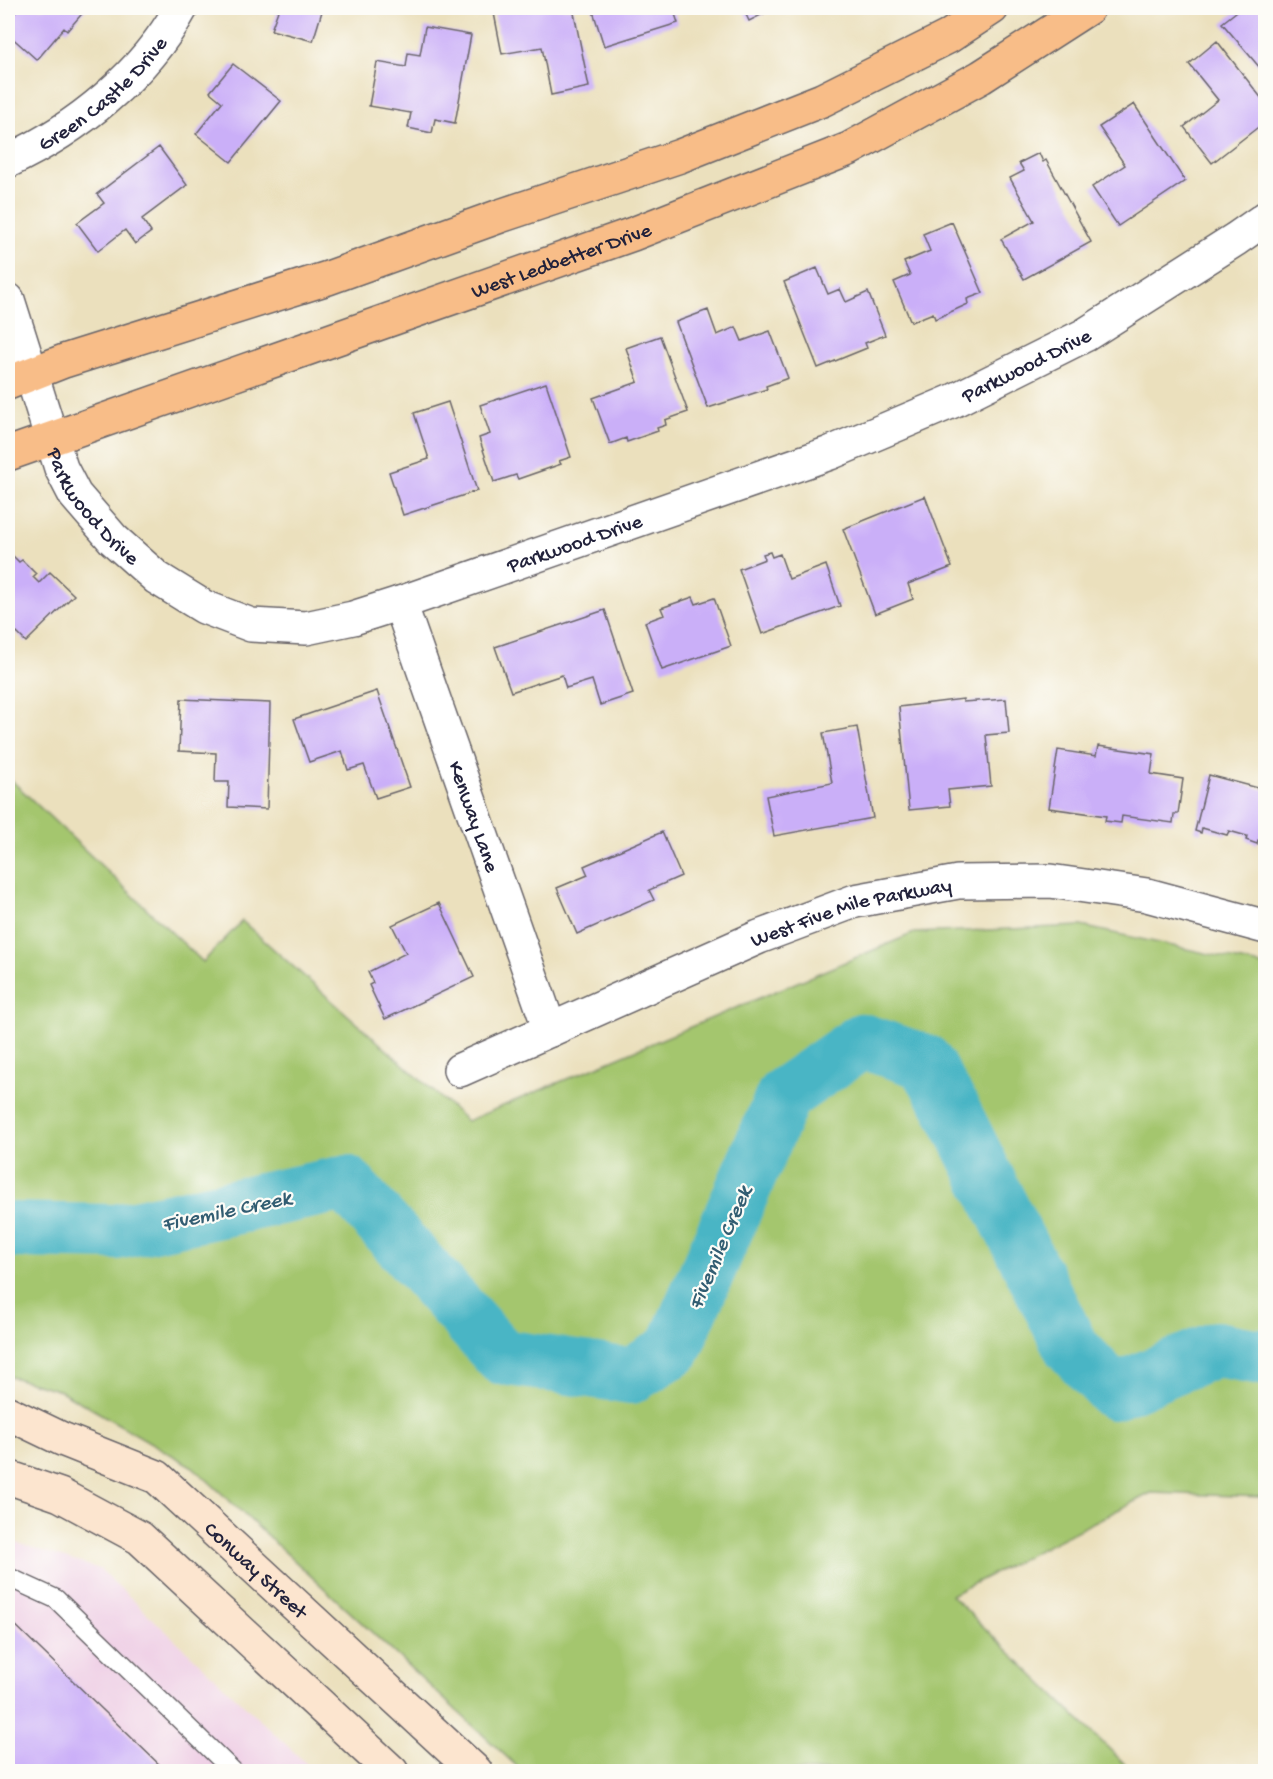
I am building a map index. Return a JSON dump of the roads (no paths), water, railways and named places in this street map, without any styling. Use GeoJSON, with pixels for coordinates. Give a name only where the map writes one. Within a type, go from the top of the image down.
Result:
{"type":"FeatureCollection","features":[{"type":"Feature","properties":{"kind":"main road"},"geometry":{"type":"LineString","coordinates":[[19,379],[64,362],[328,278],[500,216],[680,156],[822,100],[948,37],[992,8]]}},
{"type":"Feature","properties":{"kind":"main road","name":"West Ledbetter Drive"},"geometry":{"type":"LineString","coordinates":[[8,454],[633,234],[849,149],[981,77],[1088,8]]}},
{"type":"Feature","properties":{"kind":"street","name":"Green Castle Drive"},"geometry":{"type":"LineString","coordinates":[[8,161],[34,149],[82,117],[135,71],[181,8]]}},
{"type":"Feature","properties":{"kind":"street","name":"Parkwood Drive"},"geometry":{"type":"LineString","coordinates":[[8,300],[19,379],[51,439],[61,468],[75,495],[113,539],[157,578],[204,607],[250,625],[306,628],[353,618],[400,603],[830,453],[953,401],[1085,335],[1266,218]]}},
{"type":"Feature","properties":{"kind":"street","name":"Kenway Lane"},"geometry":{"type":"LineString","coordinates":[[400,603],[550,1030]]}},
{"type":"Feature","properties":{"kind":"street","name":"West Five Mile Parkway"},"geometry":{"type":"LineString","coordinates":[[460,1070],[759,938],[855,901],[958,882],[1050,881],[1147,895],[1266,927]]}},
{"type":"Feature","properties":{"kind":"street","name":"Conway Street"},"geometry":{"type":"LineString","coordinates":[[8,1413],[62,1439],[157,1477],[476,1772]]}},
{"type":"Feature","properties":{"kind":"street"},"geometry":{"type":"LineString","coordinates":[[8,1477],[60,1495],[140,1538],[392,1772]]}},
{"type":"Feature","properties":{"kind":"lane"},"geometry":{"type":"LineString","coordinates":[[12,1585],[56,1599],[234,1772]]}},
{"type":"Feature","properties":{"kind":"waterway","name":"Fivemile Creek"},"geometry":{"type":"LineString","coordinates":[[8,1230],[116,1232],[346,1183],[502,1357],[631,1376],[673,1350],[784,1095],[862,1041],[925,1062],[950,1105],[1071,1347],[1114,1392],[1216,1349],[1266,1358]]}}]}
